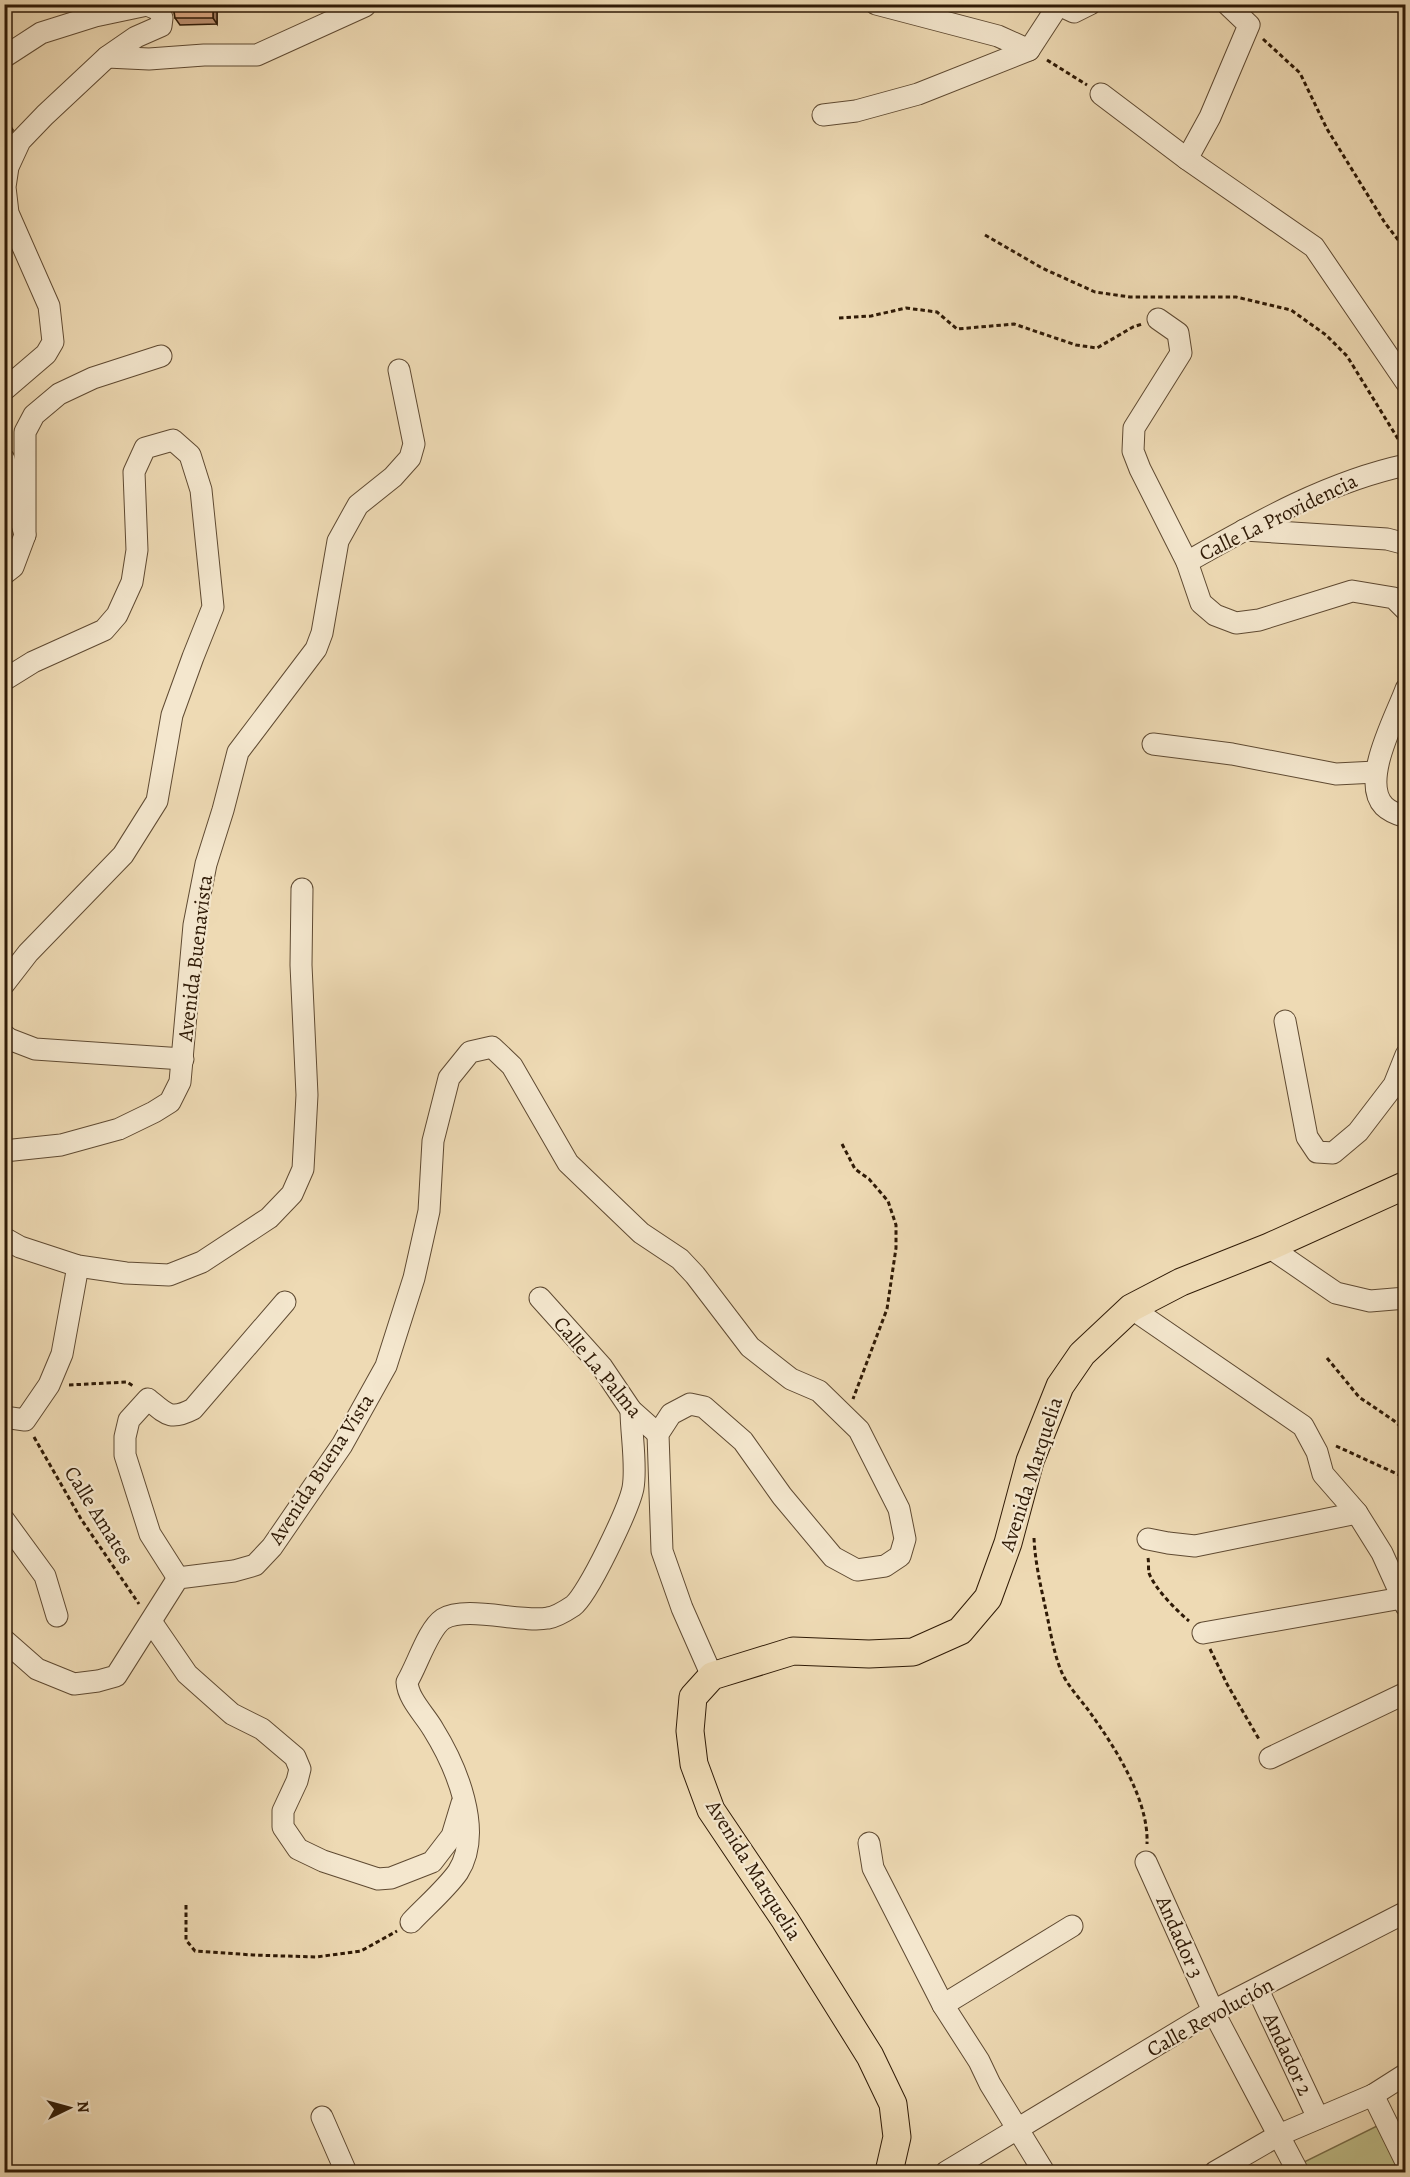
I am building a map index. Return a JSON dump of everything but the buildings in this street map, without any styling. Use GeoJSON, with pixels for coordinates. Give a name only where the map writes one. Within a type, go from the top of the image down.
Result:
{"type":"FeatureCollection","features":[{"type":"Feature","properties":{"kind":"main road","name":"Avenida Marquelia"},"geometry":{"type":"LineString","coordinates":[[889,2172],[897,2138],[893,2104],[870,2056],[785,1920],[711,1810],[694,1764],[690,1731],[693,1697],[712,1676],[793,1652],[869,1654],[913,1652],[960,1631],[988,1598],[1008,1543],[1030,1461],[1060,1386],[1082,1354],[1131,1308],[1181,1282],[1269,1247],[1406,1185]]}},
{"type":"Feature","properties":{"kind":"street"},"geometry":{"type":"LineString","coordinates":[[876,4],[998,36],[1029,50]]}},
{"type":"Feature","properties":{"kind":"street"},"geometry":{"type":"LineString","coordinates":[[823,115],[856,111],[918,94],[1029,50],[1058,5],[1074,12],[1090,4]]}},
{"type":"Feature","properties":{"kind":"street"},"geometry":{"type":"LineString","coordinates":[[1187,159],[1210,117],[1249,25],[1227,4]]}},
{"type":"Feature","properties":{"kind":"street"},"geometry":{"type":"LineString","coordinates":[[4,57],[41,33],[95,16],[147,5],[159,10],[162,18],[161,26],[136,38],[107,57],[45,115],[20,141],[8,166],[5,187],[8,213],[49,306],[53,342],[46,354],[4,390]]}},
{"type":"Feature","properties":{"kind":"street"},"geometry":{"type":"LineString","coordinates":[[107,57],[149,59],[204,55],[257,55],[365,6]]}},
{"type":"Feature","properties":{"kind":"street"},"geometry":{"type":"LineString","coordinates":[[1101,94],[1187,159],[1314,247],[1406,382]]}},
{"type":"Feature","properties":{"kind":"street"},"geometry":{"type":"LineString","coordinates":[[1158,319],[1178,333],[1181,353],[1134,428],[1133,451],[1187,562],[1200,603],[1215,615],[1236,623],[1259,620],[1352,591],[1394,598],[1406,610]]}},
{"type":"Feature","properties":{"kind":"street"},"geometry":{"type":"LineString","coordinates":[[4,574],[13,567],[25,535],[25,432],[34,415],[59,394],[93,378],[161,356]]}},
{"type":"Feature","properties":{"kind":"street","name":"Avenida Buenavista"},"geometry":{"type":"LineString","coordinates":[[4,1151],[61,1145],[119,1129],[170,1102],[180,1082],[194,925],[206,864],[238,752],[316,649],[322,633],[338,541],[358,505],[393,477],[410,458],[414,444],[399,370]]}},
{"type":"Feature","properties":{"kind":"street"},"geometry":{"type":"LineString","coordinates":[[4,680],[33,662],[104,630],[117,615],[132,582],[137,550],[134,472],[145,448],[173,440],[190,455],[201,490],[213,607],[172,715],[157,801],[123,855],[28,953],[4,984]]}},
{"type":"Feature","properties":{"kind":"street"},"geometry":{"type":"LineString","coordinates":[[4,459],[25,535]]}},
{"type":"Feature","properties":{"kind":"street","name":"Calle La Providencia"},"geometry":{"type":"LineString","coordinates":[[1187,562],[1244,530],[1327,490],[1371,473],[1406,465]]}},
{"type":"Feature","properties":{"kind":"street"},"geometry":{"type":"LineString","coordinates":[[1244,530],[1387,539],[1406,544]]}},
{"type":"Feature","properties":{"kind":"street"},"geometry":{"type":"LineString","coordinates":[[1406,689],[1382,750],[1376,772],[1378,794],[1384,807],[1406,817]]}},
{"type":"Feature","properties":{"kind":"street"},"geometry":{"type":"LineString","coordinates":[[1153,744],[1232,754],[1336,774],[1376,772]]}},
{"type":"Feature","properties":{"kind":"street"},"geometry":{"type":"LineString","coordinates":[[4,1238],[20,1247],[78,1266],[126,1273],[169,1275],[202,1262],[269,1218],[292,1194],[303,1168],[307,1095],[301,964],[302,889]]}},
{"type":"Feature","properties":{"kind":"street"},"geometry":{"type":"LineString","coordinates":[[1285,1021],[1307,1137],[1317,1152],[1333,1153],[1358,1132],[1394,1085],[1406,1055]]}},
{"type":"Feature","properties":{"kind":"street"},"geometry":{"type":"LineString","coordinates":[[4,1035],[34,1049],[183,1059]]}},
{"type":"Feature","properties":{"kind":"street","name":"Avenida Buena Vista"},"geometry":{"type":"LineString","coordinates":[[178,1578],[234,1571],[255,1564],[272,1547],[342,1445],[386,1366],[414,1278],[429,1211],[433,1141],[449,1078],[470,1052],[492,1047],[512,1066],[568,1163],[640,1233],[680,1259],[750,1347],[791,1379],[819,1391],[846,1418]]}},
{"type":"Feature","properties":{"kind":"street"},"geometry":{"type":"LineString","coordinates":[[1269,1247],[1336,1293],[1370,1302],[1406,1298]]}},
{"type":"Feature","properties":{"kind":"street"},"geometry":{"type":"LineString","coordinates":[[15,1419],[49,1385],[62,1354],[78,1266]]}},
{"type":"Feature","properties":{"kind":"street","name":"Calle La Palma"},"geometry":{"type":"LineString","coordinates":[[540,1298],[602,1367],[631,1410],[658,1434]]}},
{"type":"Feature","properties":{"kind":"street"},"geometry":{"type":"LineString","coordinates":[[4,1640],[37,1669],[74,1684],[116,1676],[152,1623],[163,1600],[178,1578],[150,1534],[125,1455],[125,1437],[129,1420],[148,1399],[167,1415],[179,1416],[193,1409],[285,1302]]}},
{"type":"Feature","properties":{"kind":"street"},"geometry":{"type":"LineString","coordinates":[[1131,1308],[1303,1426],[1317,1452],[1323,1474],[1357,1512],[1382,1553],[1404,1602],[1203,1633]]}},
{"type":"Feature","properties":{"kind":"street"},"geometry":{"type":"LineString","coordinates":[[712,1676],[682,1608],[662,1551],[658,1434],[671,1414],[690,1404],[704,1407],[743,1441],[782,1496],[833,1557],[857,1569],[885,1566],[900,1556],[905,1539],[899,1509],[859,1430],[846,1418]]}},
{"type":"Feature","properties":{"kind":"street"},"geometry":{"type":"LineString","coordinates":[[411,1922],[458,1872],[467,1852],[469,1821],[447,1752],[408,1692],[407,1682],[435,1627],[444,1618],[459,1614],[548,1618],[574,1606],[588,1586],[626,1509],[632,1490],[634,1476],[631,1410]]}},
{"type":"Feature","properties":{"kind":"street"},"geometry":{"type":"LineString","coordinates":[[1148,1539],[1168,1544],[1195,1546],[1357,1512]]}},
{"type":"Feature","properties":{"kind":"street"},"geometry":{"type":"LineString","coordinates":[[4,1521],[45,1576],[57,1616]]}},
{"type":"Feature","properties":{"kind":"street"},"geometry":{"type":"LineString","coordinates":[[152,1623],[187,1674],[232,1714],[262,1729],[295,1757],[300,1769],[283,1811],[283,1827],[298,1849],[323,1861],[378,1879],[391,1878],[432,1862],[452,1836],[463,1800]]}},
{"type":"Feature","properties":{"kind":"street"},"geometry":{"type":"LineString","coordinates":[[1270,1758],[1406,1693]]}},
{"type":"Feature","properties":{"kind":"street"},"geometry":{"type":"LineString","coordinates":[[869,1843],[873,1868],[943,2005],[979,2061],[990,2084],[1044,2172]]}},
{"type":"Feature","properties":{"kind":"street","name":"Andador 3"},"geometry":{"type":"LineString","coordinates":[[1146,1862],[1214,2011],[1298,2172]]}},
{"type":"Feature","properties":{"kind":"street","name":"Calle Revolución"},"geometry":{"type":"LineString","coordinates":[[946,2172],[1214,2011],[1406,1912]]}},
{"type":"Feature","properties":{"kind":"street"},"geometry":{"type":"LineString","coordinates":[[943,2005],[1072,1926]]}},
{"type":"Feature","properties":{"kind":"street","name":"Andador 2"},"geometry":{"type":"LineString","coordinates":[[1258,1990],[1318,2118]]}},
{"type":"Feature","properties":{"kind":"street"},"geometry":{"type":"LineString","coordinates":[[1215,2172],[1279,2134],[1373,2095],[1406,2074]]}},
{"type":"Feature","properties":{"kind":"street"},"geometry":{"type":"LineString","coordinates":[[1373,2095],[1405,2158]]}},
{"type":"Feature","properties":{"kind":"street"},"geometry":{"type":"LineString","coordinates":[[322,2117],[346,2172]]}},
{"type":"Feature","properties":{"kind":"path"},"geometry":{"type":"LineString","coordinates":[[1249,25],[1300,73],[1327,129],[1385,222],[1406,250]]}},
{"type":"Feature","properties":{"kind":"path"},"geometry":{"type":"LineString","coordinates":[[1029,50],[1101,94]]}},
{"type":"Feature","properties":{"kind":"path"},"geometry":{"type":"LineString","coordinates":[[985,235],[1042,268],[1095,292],[1130,297],[1236,297],[1291,310],[1326,336],[1347,356],[1406,451]]}},
{"type":"Feature","properties":{"kind":"path"},"geometry":{"type":"LineString","coordinates":[[839,318],[871,316],[906,308],[936,312],[957,329],[1014,324],[1076,345],[1097,348],[1132,327],[1158,319]]}},
{"type":"Feature","properties":{"kind":"path"},"geometry":{"type":"LineString","coordinates":[[842,1144],[855,1169],[869,1179],[888,1202],[896,1225],[896,1248],[887,1309],[846,1418]]}},
{"type":"Feature","properties":{"kind":"path"},"geometry":{"type":"LineString","coordinates":[[1327,1358],[1359,1397],[1406,1431]]}},
{"type":"Feature","properties":{"kind":"path"},"geometry":{"type":"LineString","coordinates":[[49,1385],[127,1382],[148,1399]]}},
{"type":"Feature","properties":{"kind":"path","name":"Calle Amates"},"geometry":{"type":"LineString","coordinates":[[15,1419],[152,1623]]}},
{"type":"Feature","properties":{"kind":"path"},"geometry":{"type":"LineString","coordinates":[[1303,1426],[1347,1452],[1406,1478]]}},
{"type":"Feature","properties":{"kind":"path"},"geometry":{"type":"LineString","coordinates":[[1033,1530],[1034,1552],[1041,1588],[1062,1673],[1122,1763],[1141,1805],[1148,1831],[1146,1862]]}},
{"type":"Feature","properties":{"kind":"path"},"geometry":{"type":"LineString","coordinates":[[1148,1539],[1149,1572],[1177,1611],[1203,1633],[1227,1684],[1270,1758]]}},
{"type":"Feature","properties":{"kind":"path"},"geometry":{"type":"LineString","coordinates":[[186,1905],[186,1940],[195,1951],[316,1957],[361,1951],[411,1922]]}},
{"type":"Feature","properties":{"kind":"shaded area"},"geometry":{"type":"Polygon","coordinates":[[[1377,2126],[1398,2169],[1391,2172],[1306,2172],[1302,2163],[1377,2126]]]}}]}
